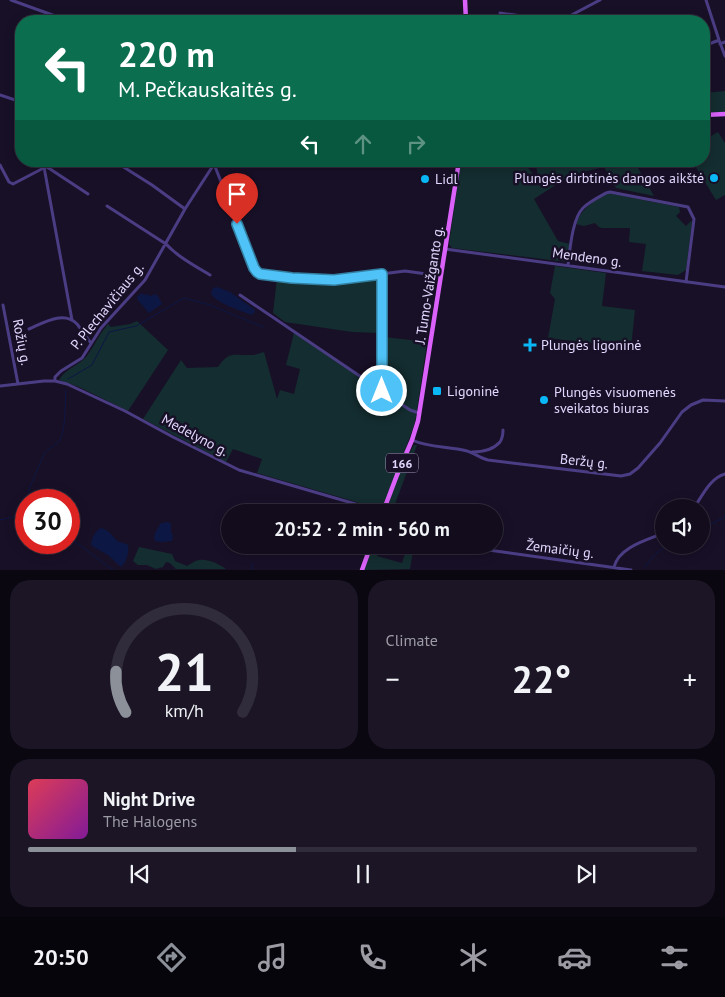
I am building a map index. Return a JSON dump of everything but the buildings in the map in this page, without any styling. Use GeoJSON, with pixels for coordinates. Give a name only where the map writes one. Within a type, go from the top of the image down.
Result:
{"type":"FeatureCollection","features":[{"type":"Feature","properties":{"kind":"main road"},"geometry":{"type":"LineString","coordinates":[[465,0],[466,15]]}},
{"type":"Feature","properties":{"kind":"main road"},"geometry":{"type":"LineString","coordinates":[[710,115],[725,114]]}},
{"type":"Feature","properties":{"kind":"main road","name":"J. Tumo-Vaižganto g."},"geometry":{"type":"LineString","coordinates":[[420,413],[459,167]]}},
{"type":"Feature","properties":{"kind":"main road","name":"166"},"geometry":{"type":"LineString","coordinates":[[386,504],[412,440],[420,413]]}},
{"type":"Feature","properties":{"kind":"main road"},"geometry":{"type":"LineString","coordinates":[[362,570],[368,554]]}},
{"type":"Feature","properties":{"kind":"street"},"geometry":{"type":"LineString","coordinates":[[11,0],[52,15]]}},
{"type":"Feature","properties":{"kind":"street"},"geometry":{"type":"LineString","coordinates":[[573,15],[600,0]]}},
{"type":"Feature","properties":{"kind":"street"},"geometry":{"type":"LineString","coordinates":[[706,0],[725,56]]}},
{"type":"Feature","properties":{"kind":"street"},"geometry":{"type":"LineString","coordinates":[[500,12],[519,15]]}},
{"type":"Feature","properties":{"kind":"street"},"geometry":{"type":"LineString","coordinates":[[710,44],[725,42]]}},
{"type":"Feature","properties":{"kind":"street"},"geometry":{"type":"LineString","coordinates":[[0,95],[15,100]]}},
{"type":"Feature","properties":{"kind":"street"},"geometry":{"type":"LineString","coordinates":[[0,165],[11,184],[45,167]]}},
{"type":"Feature","properties":{"kind":"street"},"geometry":{"type":"LineString","coordinates":[[45,167],[88,194]]}},
{"type":"Feature","properties":{"kind":"street"},"geometry":{"type":"LineString","coordinates":[[45,167],[72,320]]}},
{"type":"Feature","properties":{"kind":"street"},"geometry":{"type":"LineString","coordinates":[[124,167],[185,209]]}},
{"type":"Feature","properties":{"kind":"street","name":"P. Plechavičiaus g."},"geometry":{"type":"LineString","coordinates":[[55,381],[55,377],[61,371],[82,358],[101,328],[145,280],[185,209],[212,167]]}},
{"type":"Feature","properties":{"kind":"street"},"geometry":{"type":"LineString","coordinates":[[217,167],[257,272],[260,274],[334,280],[405,272],[441,276]]}},
{"type":"Feature","properties":{"kind":"street"},"geometry":{"type":"LineString","coordinates":[[568,265],[574,224],[579,212],[583,207],[610,192],[688,207],[694,219],[686,282]]}},
{"type":"Feature","properties":{"kind":"street"},"geometry":{"type":"LineString","coordinates":[[107,206],[210,275]]}},
{"type":"Feature","properties":{"kind":"street","name":"Mendeno g."},"geometry":{"type":"LineString","coordinates":[[446,249],[725,287]]}},
{"type":"Feature","properties":{"kind":"street"},"geometry":{"type":"LineString","coordinates":[[382,274],[382,391]]}},
{"type":"Feature","properties":{"kind":"street"},"geometry":{"type":"LineString","coordinates":[[240,295],[410,410],[420,413]]}},
{"type":"Feature","properties":{"kind":"street","name":"Rožių g."},"geometry":{"type":"LineString","coordinates":[[3,305],[18,384]]}},
{"type":"Feature","properties":{"kind":"street"},"geometry":{"type":"LineString","coordinates":[[29,329],[59,317],[69,318],[91,343]]}},
{"type":"Feature","properties":{"kind":"street","name":"Medelyno g."},"geometry":{"type":"LineString","coordinates":[[0,386],[44,381],[55,381],[74,386],[239,470],[356,504]]}},
{"type":"Feature","properties":{"kind":"street","name":"Beržų g."},"geometry":{"type":"LineString","coordinates":[[412,440],[424,444],[472,452],[482,459],[621,476],[630,474],[638,468],[660,443],[682,412],[691,405],[703,400],[725,401]]}},
{"type":"Feature","properties":{"kind":"street"},"geometry":{"type":"LineString","coordinates":[[472,452],[482,452],[494,447],[501,441],[504,430]]}},
{"type":"Feature","properties":{"kind":"street"},"geometry":{"type":"LineString","coordinates":[[700,499],[713,480],[725,474]]}},
{"type":"Feature","properties":{"kind":"street"},"geometry":{"type":"LineString","coordinates":[[614,567],[618,558],[626,550],[655,537]]}},
{"type":"Feature","properties":{"kind":"street","name":"Žemaičių g."},"geometry":{"type":"LineString","coordinates":[[503,552],[631,570]]}},
{"type":"Feature","properties":{"kind":"green space"},"geometry":{"type":"Polygon","coordinates":[[[725,91],[725,112],[710,112],[710,92],[725,91]]]}},
{"type":"Feature","properties":{"kind":"green space","name":"Plungės dirbtinės dangos aikštė"},"geometry":{"type":"Polygon","coordinates":[[[718,132],[725,143],[725,195],[716,200],[696,167],[710,167],[710,137],[718,132]]]}},
{"type":"Feature","properties":{"kind":"green space"},"geometry":{"type":"Polygon","coordinates":[[[460,167],[527,167],[536,177],[538,176],[536,167],[604,167],[571,175],[534,199],[558,241],[570,244],[567,262],[452,248],[449,244],[460,167]]]}},
{"type":"Feature","properties":{"kind":"green space"},"geometry":{"type":"Polygon","coordinates":[[[604,167],[637,167],[654,196],[616,188],[604,167]]]}},
{"type":"Feature","properties":{"kind":"green space"},"geometry":{"type":"Polygon","coordinates":[[[608,193],[679,207],[680,212],[676,216],[686,226],[692,222],[686,270],[678,275],[642,271],[646,244],[629,242],[630,228],[602,228],[595,223],[584,226],[576,224],[585,209],[608,193]]]}},
{"type":"Feature","properties":{"kind":"green space"},"geometry":{"type":"Polygon","coordinates":[[[555,266],[606,273],[602,306],[635,310],[631,348],[548,338],[555,299],[550,293],[555,266]]]}},
{"type":"Feature","properties":{"kind":"green space"},"geometry":{"type":"Polygon","coordinates":[[[380,277],[380,333],[352,332],[285,322],[273,313],[277,278],[333,283],[380,277]]]}},
{"type":"Feature","properties":{"kind":"green space"},"geometry":{"type":"Polygon","coordinates":[[[137,321],[168,350],[128,411],[79,387],[59,380],[86,357],[108,324],[111,327],[137,321]]]}},
{"type":"Feature","properties":{"kind":"green space"},"geometry":{"type":"Polygon","coordinates":[[[294,333],[384,393],[384,337],[427,342],[413,429],[383,504],[363,504],[257,473],[262,459],[233,449],[226,462],[143,419],[181,360],[187,368],[218,367],[229,356],[253,355],[264,352],[277,399],[280,390],[294,394],[300,369],[286,365],[294,333]]]}},
{"type":"Feature","properties":{"kind":"green space"},"geometry":{"type":"Polygon","coordinates":[[[414,445],[417,445],[395,504],[389,504],[398,477],[414,445]]]}},
{"type":"Feature","properties":{"kind":"green space"},"geometry":{"type":"Polygon","coordinates":[[[139,547],[172,554],[175,561],[187,566],[199,560],[206,560],[226,569],[176,569],[166,562],[163,567],[156,569],[147,565],[138,565],[133,561],[139,547]]]}},
{"type":"Feature","properties":{"kind":"green space"},"geometry":{"type":"Polygon","coordinates":[[[370,554],[378,554],[377,556],[402,563],[405,554],[412,554],[410,569],[364,570],[370,554]]]}},
{"type":"Feature","properties":{"kind":"shaded area"},"geometry":{"type":"Polygon","coordinates":[[[217,287],[230,292],[255,310],[254,313],[251,315],[214,298],[211,294],[213,288],[217,287]]]}},
{"type":"Feature","properties":{"kind":"shaded area"},"geometry":{"type":"Polygon","coordinates":[[[141,293],[151,296],[155,294],[162,304],[149,313],[137,299],[141,293]]]}},
{"type":"Feature","properties":{"kind":"shaded area"},"geometry":{"type":"Polygon","coordinates":[[[168,522],[171,524],[172,541],[155,541],[155,533],[161,523],[168,522]]]}},
{"type":"Feature","properties":{"kind":"shaded area"},"geometry":{"type":"Polygon","coordinates":[[[101,528],[119,542],[128,545],[127,557],[121,567],[108,555],[92,546],[94,535],[101,528]]]}},
{"type":"Feature","properties":{"kind":"waterway"},"geometry":{"type":"LineString","coordinates":[[68,379],[92,365],[109,332],[136,326],[184,298],[210,305],[263,327]]}},
{"type":"Feature","properties":{"kind":"waterway"},"geometry":{"type":"LineString","coordinates":[[29,489],[44,454],[61,437],[64,424],[66,390]]}},
{"type":"Feature","properties":{"kind":"waterway"},"geometry":{"type":"LineString","coordinates":[[0,520],[15,517]]}},
{"type":"Feature","properties":{"kind":"waterway"},"geometry":{"type":"LineString","coordinates":[[710,524],[725,517]]}},
{"type":"Feature","properties":{"kind":"waterway"},"geometry":{"type":"LineString","coordinates":[[80,545],[113,570]]}},
{"type":"Feature","properties":{"kind":"waterway"},"geometry":{"type":"LineString","coordinates":[[645,567],[656,554]]}},
{"type":"Feature","properties":{"kind":"waterway"},"geometry":{"type":"LineString","coordinates":[[251,570],[253,563]]}},
{"type":"Feature","properties":{"kind":"place","name":"Plungės dirbtinės dangos aikštė"},"geometry":{"type":"Point","coordinates":[714,178]}},
{"type":"Feature","properties":{"kind":"place","name":"Lidl"},"geometry":{"type":"Point","coordinates":[425,179]}},
{"type":"Feature","properties":{"kind":"place","name":"Plungės ligoninė"},"geometry":{"type":"Point","coordinates":[530,345]}},
{"type":"Feature","properties":{"kind":"place","name":"Ligoninė"},"geometry":{"type":"Point","coordinates":[437,391]}},
{"type":"Feature","properties":{"kind":"place","name":"Plungės visuomenės sveikatos biuras"},"geometry":{"type":"Point","coordinates":[544,400]}},
{"type":"Feature","properties":{"kind":"route"},"geometry":{"type":"LineString","coordinates":[[237,224],[254,268],[260,274],[334,280],[382,274],[382,391]]}}]}
